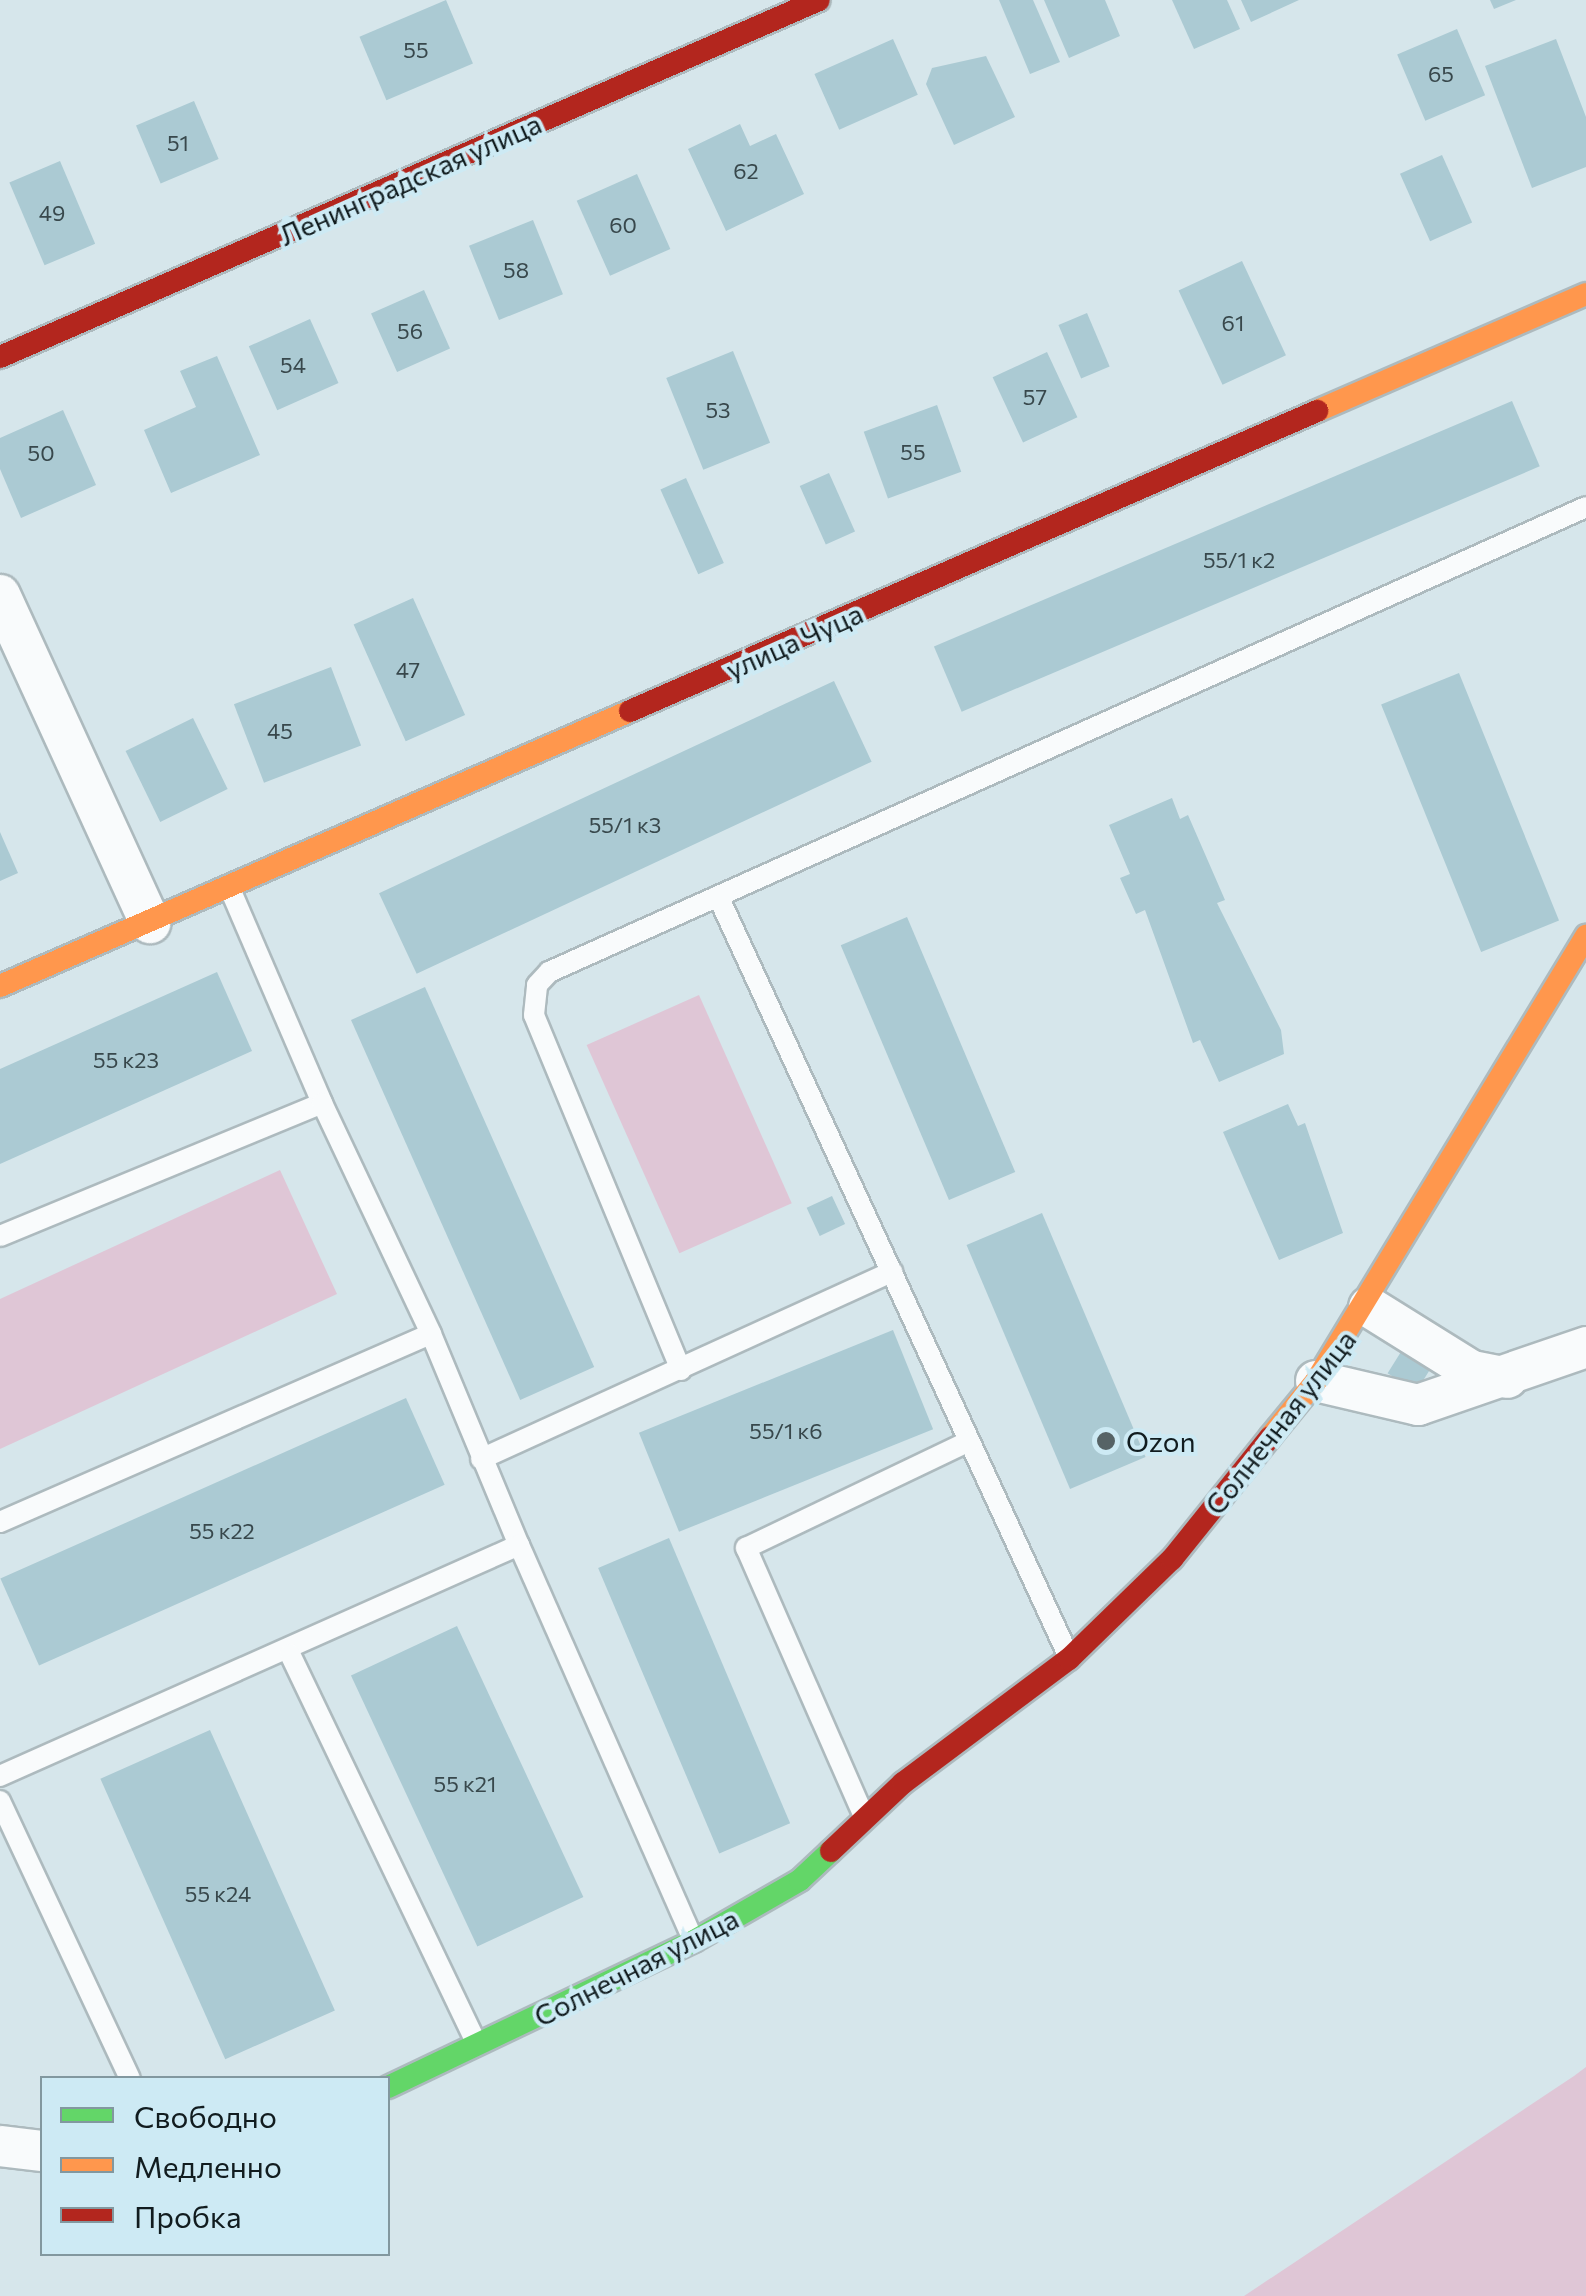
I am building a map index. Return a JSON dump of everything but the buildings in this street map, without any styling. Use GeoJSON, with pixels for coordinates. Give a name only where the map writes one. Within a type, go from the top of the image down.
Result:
{"type":"FeatureCollection","features":[{"type":"Feature","properties":{"kind":"street","name":"Ленинградская улица"},"geometry":{"type":"LineString","coordinates":[[0,357],[820,0]]}},
{"type":"Feature","properties":{"kind":"street","name":"улица Чуца"},"geometry":{"type":"LineString","coordinates":[[0,986],[1586,294]]}},
{"type":"Feature","properties":{"kind":"street"},"geometry":{"type":"LineString","coordinates":[[0,595],[150,923]]}},
{"type":"Feature","properties":{"kind":"street","name":"Солнечная улица"},"geometry":{"type":"LineString","coordinates":[[390,2085],[694,1941],[800,1880],[864,1816],[1069,1659],[1172,1559],[1316,1381],[1368,1306],[1470,1118],[1586,936]]}},
{"type":"Feature","properties":{"kind":"street"},"geometry":{"type":"LineString","coordinates":[[1368,1306],[1472,1371],[1507,1378]]}},
{"type":"Feature","properties":{"kind":"street"},"geometry":{"type":"LineString","coordinates":[[1316,1381],[1418,1404],[1507,1378],[1586,1347]]}},
{"type":"Feature","properties":{"kind":"street"},"geometry":{"type":"LineString","coordinates":[[0,2146],[40,2152]]}},
{"type":"Feature","properties":{"kind":"lane"},"geometry":{"type":"LineString","coordinates":[[681,1370],[533,999],[549,972],[1586,508]]}},
{"type":"Feature","properties":{"kind":"lane"},"geometry":{"type":"LineString","coordinates":[[230,888],[322,1103],[431,1334],[481,1459],[694,1941]]}},
{"type":"Feature","properties":{"kind":"lane"},"geometry":{"type":"LineString","coordinates":[[718,896],[1069,1659]]}},
{"type":"Feature","properties":{"kind":"lane"},"geometry":{"type":"LineString","coordinates":[[0,1236],[322,1103]]}},
{"type":"Feature","properties":{"kind":"lane"},"geometry":{"type":"LineString","coordinates":[[481,1459],[892,1272]]}},
{"type":"Feature","properties":{"kind":"lane"},"geometry":{"type":"LineString","coordinates":[[0,1522],[431,1334]]}},
{"type":"Feature","properties":{"kind":"lane"},"geometry":{"type":"LineString","coordinates":[[864,1816],[746,1548],[969,1441]]}},
{"type":"Feature","properties":{"kind":"lane"},"geometry":{"type":"LineString","coordinates":[[0,1776],[290,1654],[519,1545]]}},
{"type":"Feature","properties":{"kind":"lane"},"geometry":{"type":"LineString","coordinates":[[290,1654],[478,2046]]}},
{"type":"Feature","properties":{"kind":"lane"},"geometry":{"type":"LineString","coordinates":[[0,1801],[129,2076]]}},
{"type":"Feature","properties":{"kind":"shaded area"},"geometry":{"type":"Polygon","coordinates":[[[699,995],[792,1203],[679,1253],[587,1045],[699,995]]]}},
{"type":"Feature","properties":{"kind":"shaded area"},"geometry":{"type":"Polygon","coordinates":[[[280,1170],[337,1294],[0,1449],[0,1299],[280,1170]]]}},
{"type":"Feature","properties":{"kind":"shaded area"},"geometry":{"type":"Polygon","coordinates":[[[1586,2067],[1586,2296],[1244,2296],[1574,2076],[1586,2067]]]}},
{"type":"Feature","properties":{"kind":"traffic: fast"},"geometry":{"type":"LineString","coordinates":[[390,2086],[694,1941],[800,1880],[831,1851]]}},
{"type":"Feature","properties":{"kind":"traffic: slow"},"geometry":{"type":"LineString","coordinates":[[1317,411],[1586,294]]}},
{"type":"Feature","properties":{"kind":"traffic: slow"},"geometry":{"type":"LineString","coordinates":[[0,986],[630,711]]}},
{"type":"Feature","properties":{"kind":"traffic: slow"},"geometry":{"type":"LineString","coordinates":[[1270,1437],[1316,1381],[1586,936]]}},
{"type":"Feature","properties":{"kind":"traffic: jam"},"geometry":{"type":"LineString","coordinates":[[0,357],[819,0]]}},
{"type":"Feature","properties":{"kind":"traffic: jam"},"geometry":{"type":"LineString","coordinates":[[630,711],[1317,411]]}},
{"type":"Feature","properties":{"kind":"traffic: jam"},"geometry":{"type":"LineString","coordinates":[[831,1851],[903,1783],[1069,1659],[1172,1559],[1270,1437]]}},
{"type":"Feature","properties":{"kind":"place","name":"Ozon"},"geometry":{"type":"Point","coordinates":[1106,1441]}}]}
